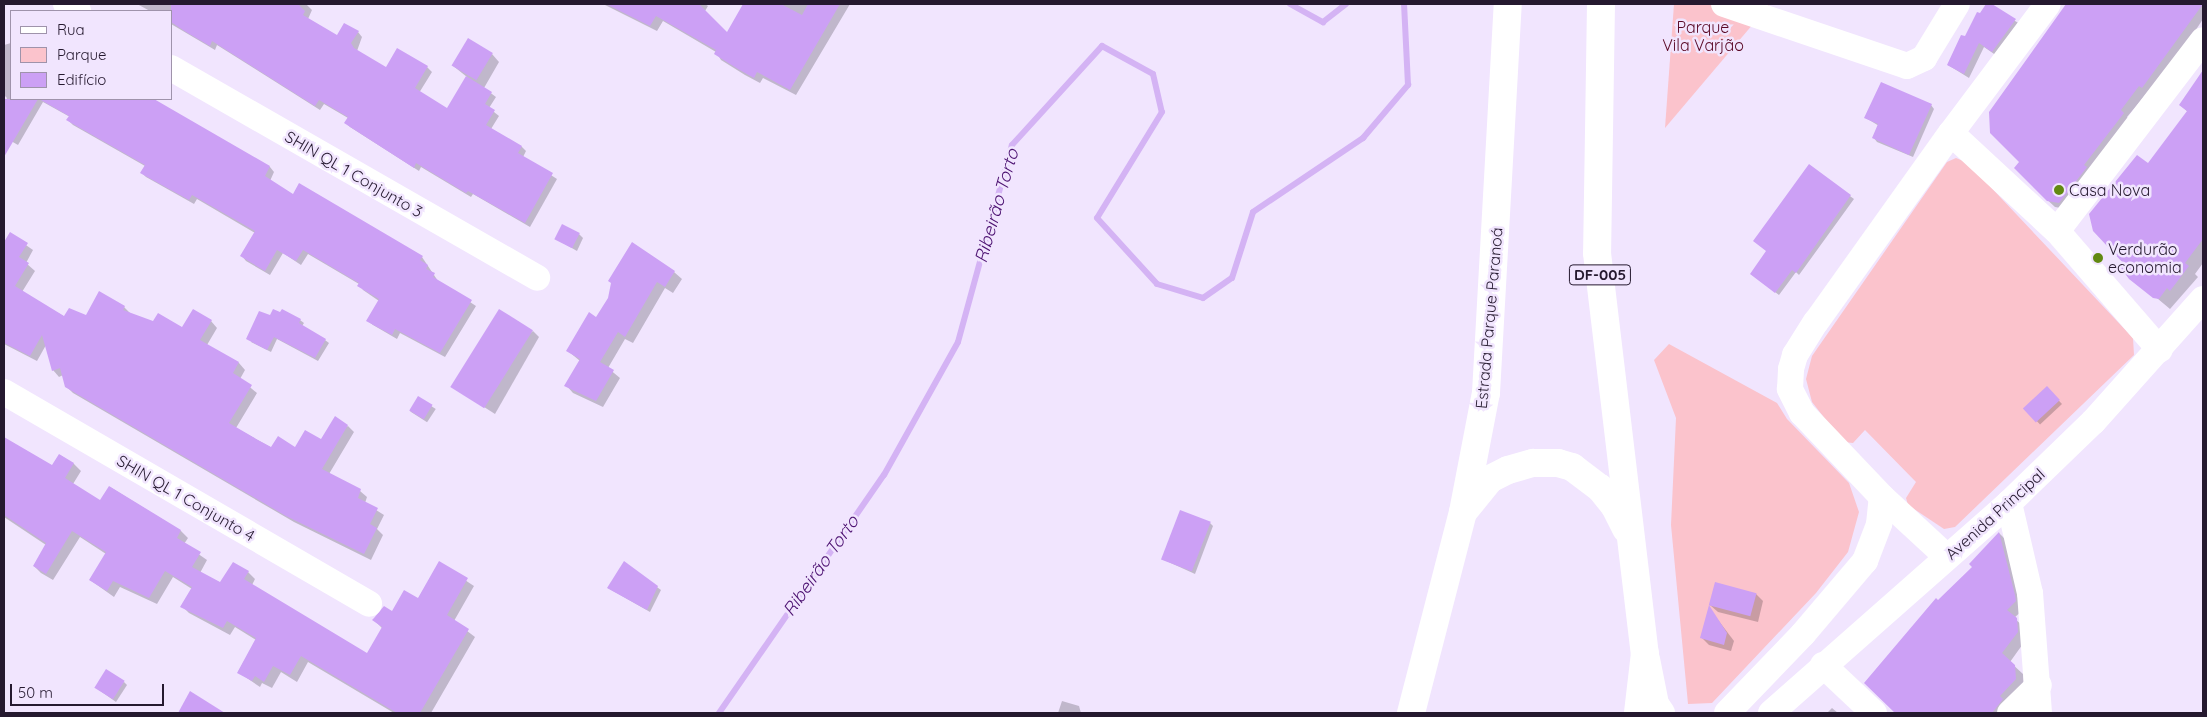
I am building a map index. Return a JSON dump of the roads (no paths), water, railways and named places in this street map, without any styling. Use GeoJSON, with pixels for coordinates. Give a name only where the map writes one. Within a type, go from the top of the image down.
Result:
{"type":"FeatureCollection","features":[{"type":"Feature","properties":{"kind":"main road","name":"Estrada Parque Paranoá"},"geometry":{"type":"LineString","coordinates":[[1411,713],[1463,512],[1486,393],[1508,4]]}},
{"type":"Feature","properties":{"kind":"main road","name":"DF-005"},"geometry":{"type":"LineString","coordinates":[[1601,4],[1598,253],[1645,654],[1638,713]]}},
{"type":"Feature","properties":{"kind":"main road"},"geometry":{"type":"LineString","coordinates":[[1463,512],[1490,479],[1533,463],[1558,463],[1580,472],[1600,488],[1614,505],[1633,544]]}},
{"type":"Feature","properties":{"kind":"street"},"geometry":{"type":"LineString","coordinates":[[1724,4],[1907,66],[1924,58],[1957,4]]}},
{"type":"Feature","properties":{"kind":"street"},"geometry":{"type":"LineString","coordinates":[[1947,557],[1882,497],[1802,413],[1790,389],[1792,369],[1808,334],[1950,133],[2048,4]]}},
{"type":"Feature","properties":{"kind":"street"},"geometry":{"type":"LineString","coordinates":[[2057,231],[2203,40]]}},
{"type":"Feature","properties":{"kind":"street","name":"SHIN QL 1 Conjunto 3"},"geometry":{"type":"LineString","coordinates":[[172,69],[537,278]]}},
{"type":"Feature","properties":{"kind":"street"},"geometry":{"type":"LineString","coordinates":[[1950,133],[2057,231],[2160,350]]}},
{"type":"Feature","properties":{"kind":"street","name":"Avenida Principal"},"geometry":{"type":"LineString","coordinates":[[1771,713],[1823,665],[2009,504],[2093,422],[2160,350],[2203,298]]}},
{"type":"Feature","properties":{"kind":"street","name":"SHIN QL 1 Conjunto 4"},"geometry":{"type":"LineString","coordinates":[[4,392],[369,604]]}},
{"type":"Feature","properties":{"kind":"street"},"geometry":{"type":"LineString","coordinates":[[1727,713],[1804,634],[1865,561],[1879,524],[1882,497]]}},
{"type":"Feature","properties":{"kind":"street"},"geometry":{"type":"LineString","coordinates":[[2009,504],[2030,593],[2039,685],[2039,713]]}},
{"type":"Feature","properties":{"kind":"street"},"geometry":{"type":"LineString","coordinates":[[1645,654],[1656,704],[1662,713]]}},
{"type":"Feature","properties":{"kind":"street"},"geometry":{"type":"LineString","coordinates":[[1823,665],[1874,713]]}},
{"type":"Feature","properties":{"kind":"street"},"geometry":{"type":"LineString","coordinates":[[2010,713],[2039,685]]}},
{"type":"Feature","properties":{"kind":"waterway","name":"Ribeirão Torto"},"geometry":{"type":"LineString","coordinates":[[1290,4],[1323,22],[1346,4]]}},
{"type":"Feature","properties":{"kind":"waterway","name":"Ribeirão Torto"},"geometry":{"type":"LineString","coordinates":[[719,713],[884,475],[958,342],[1012,145],[1102,46],[1153,74],[1162,112],[1097,218],[1157,284],[1203,298],[1232,278],[1253,212],[1363,138],[1408,85],[1404,4]]}},
{"type":"Feature","properties":{"kind":"place","name":"Casa Nova"},"geometry":{"type":"Point","coordinates":[2059,190]}},
{"type":"Feature","properties":{"kind":"place","name":"Verdurão economia"},"geometry":{"type":"Point","coordinates":[2098,258]}},
{"type":"Feature","properties":{"kind":"park label","name":"Parque Vila Varjão"},"geometry":{"type":"Point","coordinates":[1703,36]}}]}
